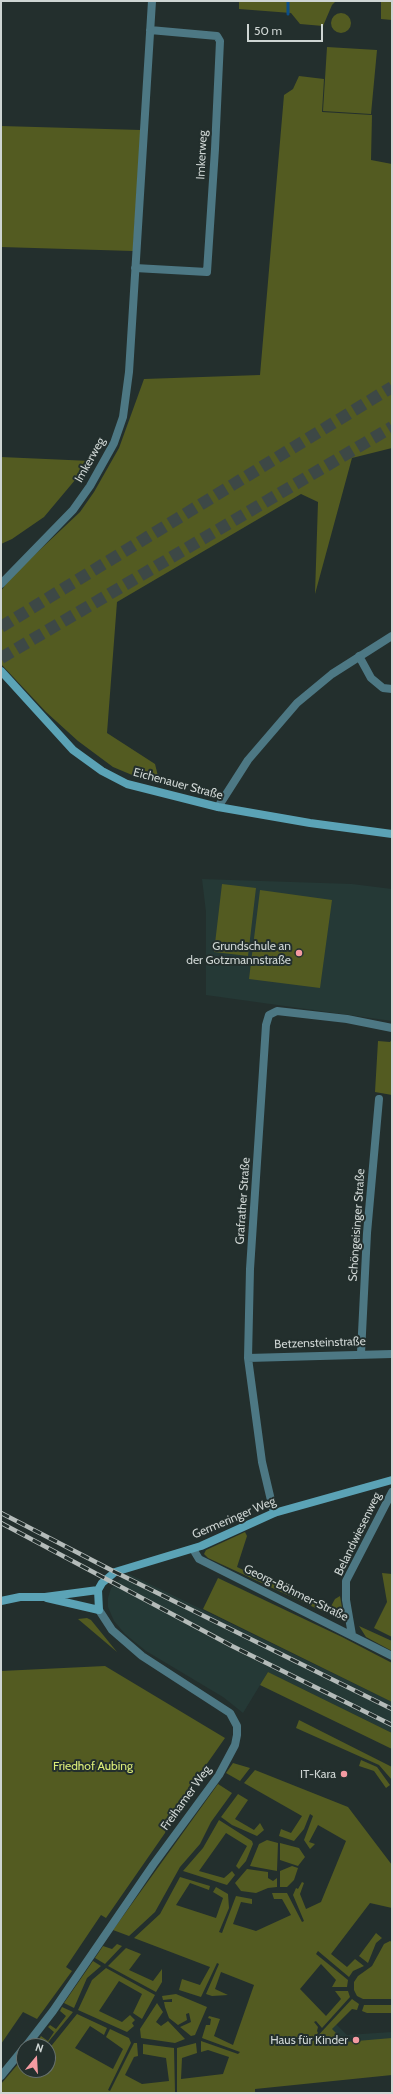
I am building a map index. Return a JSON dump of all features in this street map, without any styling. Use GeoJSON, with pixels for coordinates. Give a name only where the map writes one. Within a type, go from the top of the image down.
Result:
{"type":"FeatureCollection","features":[{"type":"Feature","properties":{"kind":"street","name":"Imkerweg"},"geometry":{"type":"LineString","coordinates":[[1,584],[73,510],[90,486],[114,443],[123,417],[126,395],[135,268],[152,1]]}},
{"type":"Feature","properties":{"kind":"street","name":"Imkerweg"},"geometry":{"type":"LineString","coordinates":[[135,268],[207,272],[215,149],[220,41],[216,36],[150,30]]}},
{"type":"Feature","properties":{"kind":"street"},"geometry":{"type":"LineString","coordinates":[[218,808],[248,760],[297,703],[332,674],[392,636]]}},
{"type":"Feature","properties":{"kind":"street"},"geometry":{"type":"LineString","coordinates":[[359,656],[370,678],[383,688],[392,690]]}},
{"type":"Feature","properties":{"kind":"street","name":"Eichenauer Straße"},"geometry":{"type":"LineString","coordinates":[[1,671],[73,750],[102,771],[127,784],[218,808],[310,823],[392,834]]}},
{"type":"Feature","properties":{"kind":"street","name":"Grafrather Straße"},"geometry":{"type":"LineString","coordinates":[[274,1513],[262,1462],[248,1358],[250,1269],[266,1025],[269,1015],[277,1011],[347,1019],[392,1028]]}},
{"type":"Feature","properties":{"kind":"street","name":"Schöngeisinger Straße"},"geometry":{"type":"LineString","coordinates":[[361,1353],[367,1234],[379,1100]]}},
{"type":"Feature","properties":{"kind":"street","name":"Betzensteinstraße"},"geometry":{"type":"LineString","coordinates":[[248,1358],[361,1353],[392,1354]]}},
{"type":"Feature","properties":{"kind":"street","name":"Germeringer Weg"},"geometry":{"type":"LineString","coordinates":[[98,1590],[102,1583],[115,1572],[192,1549],[224,1537],[274,1513],[392,1480]]}},
{"type":"Feature","properties":{"kind":"street","name":"Belandwiesenweg"},"geometry":{"type":"LineString","coordinates":[[352,1635],[346,1600],[346,1581],[392,1492]]}},
{"type":"Feature","properties":{"kind":"street","name":"Georg-Böhmer-Straße"},"geometry":{"type":"LineString","coordinates":[[192,1549],[199,1559],[392,1656]]}},
{"type":"Feature","properties":{"kind":"street"},"geometry":{"type":"LineString","coordinates":[[1,1601],[20,1597],[45,1597],[98,1590],[99,1610],[45,1597]]}},
{"type":"Feature","properties":{"kind":"street","name":"Freihamer Weg"},"geometry":{"type":"LineString","coordinates":[[32,2038],[53,2011],[153,1865],[219,1775],[235,1745],[237,1726],[230,1713],[142,1656],[112,1630],[99,1610]]}},
{"type":"Feature","properties":{"kind":"street"},"geometry":{"type":"LineString","coordinates":[[1,2076],[16,2058]]}},
{"type":"Feature","properties":{"kind":"shaded area","name":"Grundschule an der Gotzmannstraße"},"geometry":{"type":"Polygon","coordinates":[[[202,879],[352,884],[392,889],[392,1021],[206,995],[206,912],[202,879]]]}},
{"type":"Feature","properties":{"kind":"shaded area"},"geometry":{"type":"Polygon","coordinates":[[[127,1573],[392,1702],[392,1733],[268,1672],[243,1713],[223,1697],[146,1651],[125,1634],[114,1621],[108,1607],[108,1598],[111,1588],[127,1573]]]}},
{"type":"Feature","properties":{"kind":"shaded area","name":"Haus für Kinder"},"geometry":{"type":"Polygon","coordinates":[[[336,2024],[347,2035],[392,2032],[392,2057],[315,2045],[336,2024]]]}},
{"type":"Feature","properties":{"kind":"green space"},"geometry":{"type":"Polygon","coordinates":[[[239,1],[336,1],[332,5],[323,26],[300,24],[291,13],[239,9],[239,1]]]}},
{"type":"Feature","properties":{"kind":"green space"},"geometry":{"type":"Polygon","coordinates":[[[381,1],[392,1],[392,20],[381,19],[381,1]]]}},
{"type":"Feature","properties":{"kind":"green space"},"geometry":{"type":"Polygon","coordinates":[[[337,13],[345,13],[351,19],[351,27],[345,33],[337,33],[331,27],[331,19],[337,13]]]}},
{"type":"Feature","properties":{"kind":"green space"},"geometry":{"type":"Polygon","coordinates":[[[327,47],[377,50],[371,114],[323,111],[327,47]]]}},
{"type":"Feature","properties":{"kind":"green space"},"geometry":{"type":"Polygon","coordinates":[[[299,76],[324,79],[322,112],[372,115],[371,160],[392,164],[392,448],[352,458],[315,594],[318,502],[301,494],[117,602],[107,733],[155,764],[158,776],[144,780],[113,767],[78,741],[46,712],[1,664],[1,591],[10,578],[80,512],[94,492],[119,448],[144,379],[260,375],[284,95],[293,89],[299,76]]]}},
{"type":"Feature","properties":{"kind":"green space"},"geometry":{"type":"Polygon","coordinates":[[[1,126],[141,130],[133,251],[1,247],[1,126]]]}},
{"type":"Feature","properties":{"kind":"green space"},"geometry":{"type":"Polygon","coordinates":[[[1,457],[91,461],[44,517],[12,539],[1,544],[1,457]]]}},
{"type":"Feature","properties":{"kind":"green space"},"geometry":{"type":"Polygon","coordinates":[[[222,884],[256,888],[248,956],[214,952],[222,884]]]}},
{"type":"Feature","properties":{"kind":"green space"},"geometry":{"type":"Polygon","coordinates":[[[260,890],[332,900],[320,988],[249,979],[260,890]]]}},
{"type":"Feature","properties":{"kind":"green space"},"geometry":{"type":"Polygon","coordinates":[[[392,1039],[392,1095],[375,1092],[378,1041],[390,1042],[392,1039]]]}},
{"type":"Feature","properties":{"kind":"green space"},"geometry":{"type":"Polygon","coordinates":[[[245,1532],[247,1536],[237,1567],[329,1610],[335,1599],[340,1596],[344,1619],[339,1619],[208,1558],[204,1554],[206,1550],[245,1532]]]}},
{"type":"Feature","properties":{"kind":"green space"},"geometry":{"type":"Polygon","coordinates":[[[382,1573],[392,1574],[392,1637],[374,1628],[387,1602],[382,1573]]]}},
{"type":"Feature","properties":{"kind":"green space"},"geometry":{"type":"Polygon","coordinates":[[[218,1578],[342,1637],[392,1663],[392,1702],[203,1609],[218,1578]]]}},
{"type":"Feature","properties":{"kind":"green space"},"geometry":{"type":"Polygon","coordinates":[[[87,1618],[91,1620],[117,1652],[78,1619],[87,1618]]]}},
{"type":"Feature","properties":{"kind":"green space"},"geometry":{"type":"Polygon","coordinates":[[[359,1626],[392,1641],[392,1651],[366,1637],[359,1626]]]}},
{"type":"Feature","properties":{"kind":"green space","name":"Friedhof Aubing"},"geometry":{"type":"Polygon","coordinates":[[[105,1666],[225,1738],[171,1815],[165,1833],[106,1918],[101,1915],[66,1967],[72,1971],[37,2019],[23,2012],[1,2044],[1,1671],[105,1666]]]}},
{"type":"Feature","properties":{"kind":"green space"},"geometry":{"type":"Polygon","coordinates":[[[268,1672],[392,1733],[392,1749],[260,1685],[268,1672]]]}},
{"type":"Feature","properties":{"kind":"green space"},"geometry":{"type":"Polygon","coordinates":[[[299,1720],[392,1767],[392,1780],[379,1765],[296,1728],[299,1720]]]}},
{"type":"Feature","properties":{"kind":"green space"},"geometry":{"type":"Polygon","coordinates":[[[361,1760],[377,1767],[390,1785],[386,1788],[374,1771],[359,1766],[361,1760]]]}},
{"type":"Feature","properties":{"kind":"green space"},"geometry":{"type":"Polygon","coordinates":[[[233,1763],[250,1768],[240,1781],[226,1773],[233,1763]]]}},
{"type":"Feature","properties":{"kind":"green space"},"geometry":{"type":"Polygon","coordinates":[[[255,1770],[348,1807],[392,1865],[392,1908],[370,1903],[331,1954],[347,1967],[355,1959],[364,1966],[353,1971],[349,1977],[318,1951],[316,1954],[348,1980],[347,1987],[332,1987],[336,1980],[321,1964],[300,1989],[326,2016],[341,1999],[335,1991],[348,1991],[350,1997],[322,2028],[316,2021],[314,2022],[318,2027],[318,2033],[312,2039],[313,2041],[352,1999],[359,2004],[357,2010],[352,2009],[332,2029],[345,2042],[392,2038],[392,2075],[255,2089],[255,2093],[1,2093],[1,2084],[16,2066],[16,2078],[56,2078],[56,2040],[77,2014],[107,2028],[104,2035],[90,2026],[75,2048],[113,2069],[123,2049],[106,2037],[110,2029],[129,2038],[131,2043],[108,2090],[110,2091],[134,2043],[137,2043],[138,2056],[134,2057],[125,2075],[142,2084],[169,2081],[166,2058],[143,2054],[143,2044],[174,2048],[175,2092],[177,2092],[177,2048],[196,2043],[197,2053],[182,2058],[181,2079],[223,2074],[229,2057],[208,2050],[201,2052],[201,2041],[238,2054],[240,2052],[202,2038],[206,2025],[210,2025],[211,2019],[208,2018],[209,2016],[220,2019],[214,2036],[233,2045],[254,1985],[221,1972],[215,1989],[228,1995],[212,1996],[206,1994],[219,1964],[217,1963],[201,1997],[179,1990],[182,1979],[200,1985],[210,1967],[134,1938],[160,1914],[180,1877],[210,1886],[209,1890],[190,1883],[176,1905],[216,1918],[223,1898],[213,1892],[216,1887],[228,1894],[229,1908],[219,1932],[222,1933],[236,1896],[252,1899],[252,1904],[241,1902],[233,1924],[256,1931],[291,1915],[282,1899],[274,1899],[272,1893],[287,1893],[302,1922],[304,1921],[293,1895],[296,1888],[298,1889],[302,1882],[304,1883],[300,1894],[306,1909],[321,1902],[346,1841],[318,1825],[309,1842],[315,1844],[310,1849],[304,1840],[313,1816],[310,1814],[304,1829],[294,1841],[279,1836],[281,1829],[291,1833],[302,1816],[244,1783],[255,1770]]]}},
{"type":"Feature","properties":{"kind":"green space"},"geometry":{"type":"Polygon","coordinates":[[[218,1784],[232,1793],[211,1822],[200,1844],[180,1867],[155,1912],[129,1936],[113,1930],[218,1784]]]}},
{"type":"Feature","properties":{"kind":"green space"},"geometry":{"type":"Polygon","coordinates":[[[238,1794],[248,1800],[235,1819],[254,1830],[260,1823],[264,1830],[257,1836],[232,1825],[221,1817],[238,1794]]]}},
{"type":"Feature","properties":{"kind":"green space"},"geometry":{"type":"Polygon","coordinates":[[[219,1820],[252,1841],[253,1844],[246,1861],[239,1869],[236,1866],[247,1846],[226,1833],[199,1871],[224,1878],[232,1871],[235,1875],[227,1885],[183,1871],[203,1848],[219,1820]]]}},
{"type":"Feature","properties":{"kind":"green space"},"geometry":{"type":"Polygon","coordinates":[[[267,1840],[278,1843],[277,1871],[250,1866],[259,1844],[267,1840]]]}},
{"type":"Feature","properties":{"kind":"green space"},"geometry":{"type":"Polygon","coordinates":[[[280,1843],[299,1848],[305,1857],[298,1866],[280,1860],[280,1843]]]}},
{"type":"Feature","properties":{"kind":"green space"},"geometry":{"type":"Polygon","coordinates":[[[292,1866],[298,1868],[294,1880],[287,1887],[280,1887],[280,1871],[292,1866]]]}},
{"type":"Feature","properties":{"kind":"green space"},"geometry":{"type":"Polygon","coordinates":[[[247,1869],[268,1872],[268,1878],[273,1881],[277,1878],[277,1887],[268,1888],[256,1893],[241,1891],[235,1883],[247,1869]]]}},
{"type":"Feature","properties":{"kind":"green space"},"geometry":{"type":"Polygon","coordinates":[[[376,1933],[382,1938],[376,1943],[368,1963],[359,1956],[376,1933]]]}},
{"type":"Feature","properties":{"kind":"green space"},"geometry":{"type":"Polygon","coordinates":[[[390,1941],[392,1942],[392,1999],[363,1999],[357,1996],[354,1990],[354,1982],[358,1976],[372,1966],[384,1944],[390,1941]]]}},
{"type":"Feature","properties":{"kind":"green space"},"geometry":{"type":"Polygon","coordinates":[[[117,1944],[122,1946],[105,1964],[95,1958],[103,1946],[112,1949],[117,1944]]]}},
{"type":"Feature","properties":{"kind":"green space"},"geometry":{"type":"Polygon","coordinates":[[[126,1948],[141,1954],[129,1970],[153,1981],[162,1969],[162,1982],[156,1992],[108,1966],[126,1948]]]}},
{"type":"Feature","properties":{"kind":"green space"},"geometry":{"type":"Polygon","coordinates":[[[93,1961],[101,1966],[87,1978],[74,2008],[64,2003],[93,1961]]]}},
{"type":"Feature","properties":{"kind":"green space"},"geometry":{"type":"Polygon","coordinates":[[[106,1968],[155,1995],[142,2019],[133,2013],[142,1994],[119,1981],[99,2011],[122,2022],[130,2015],[135,2020],[132,2023],[134,2026],[127,2032],[78,2010],[92,1980],[106,1968]]]}},
{"type":"Feature","properties":{"kind":"green space"},"geometry":{"type":"Polygon","coordinates":[[[176,1994],[207,2007],[195,2035],[191,2036],[180,2027],[191,2022],[189,2013],[186,2014],[187,2020],[178,2025],[169,2018],[164,2002],[172,2002],[172,1999],[163,2000],[162,1996],[176,1994]]]}},
{"type":"Feature","properties":{"kind":"green space"},"geometry":{"type":"Polygon","coordinates":[[[157,2003],[163,2012],[156,2022],[161,2026],[168,2021],[185,2039],[175,2043],[141,2038],[140,2029],[157,2003]]]}},
{"type":"Feature","properties":{"kind":"green space"},"geometry":{"type":"Polygon","coordinates":[[[364,2005],[392,2005],[392,2013],[367,2013],[362,2011],[364,2005]]]}},
{"type":"Feature","properties":{"kind":"green space"},"geometry":{"type":"Polygon","coordinates":[[[62,2007],[73,2012],[50,2038],[54,2032],[48,2027],[50,2025],[56,2029],[66,2016],[60,2011],[62,2007]]]}},
{"type":"Feature","properties":{"kind":"waterway"},"geometry":{"type":"LineString","coordinates":[[288,1],[288,14]]}},
{"type":"Feature","properties":{"kind":"tunnel"},"geometry":{"type":"LineString","coordinates":[[1,627],[392,387]]}},
{"type":"Feature","properties":{"kind":"tunnel"},"geometry":{"type":"LineString","coordinates":[[1,658],[392,427]]}},
{"type":"Feature","properties":{"kind":"railway"},"geometry":{"type":"LineString","coordinates":[[1,1513],[115,1572],[392,1709]]}},
{"type":"Feature","properties":{"kind":"railway"},"geometry":{"type":"LineString","coordinates":[[1,1523],[232,1646],[392,1725]]}},
{"type":"Feature","properties":{"kind":"place","name":"Grundschule an der Gotzmannstraße"},"geometry":{"type":"Point","coordinates":[299,953]}},
{"type":"Feature","properties":{"kind":"place","name":"IT-Kara"},"geometry":{"type":"Point","coordinates":[344,1774]}},
{"type":"Feature","properties":{"kind":"place","name":"Haus für Kinder"},"geometry":{"type":"Point","coordinates":[356,2040]}}]}
